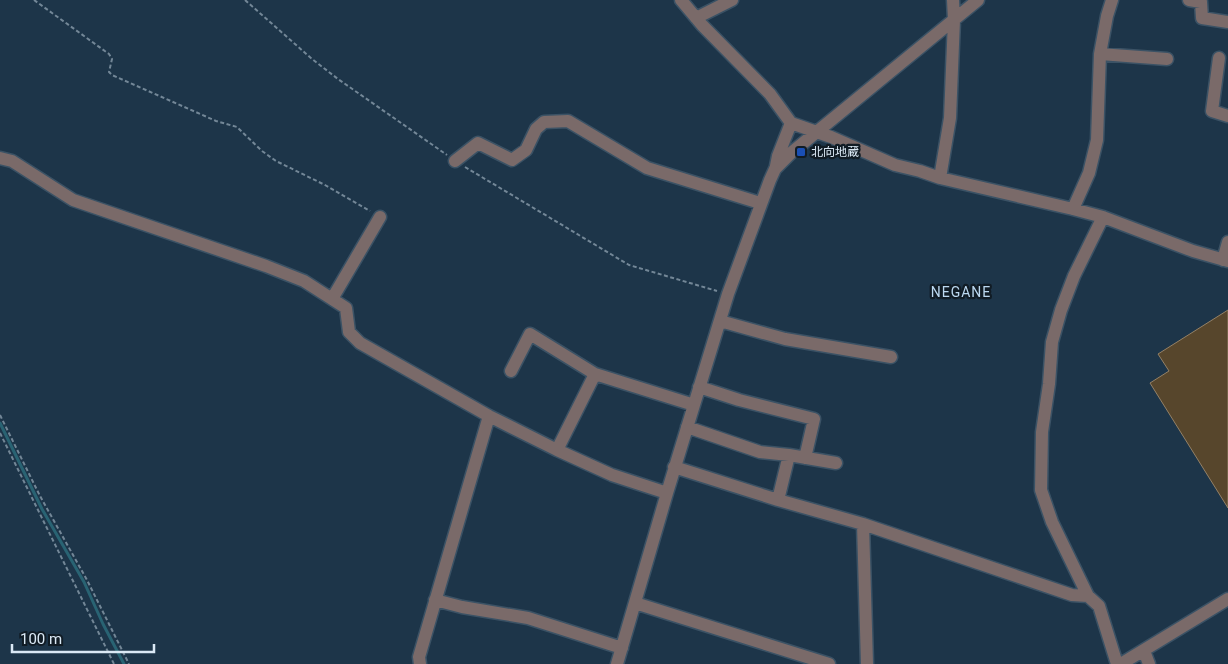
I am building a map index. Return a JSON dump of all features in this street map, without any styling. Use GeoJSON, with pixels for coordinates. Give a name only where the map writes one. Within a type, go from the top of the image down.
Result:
{"type":"FeatureCollection","features":[{"type":"Feature","properties":{"kind":"street"},"geometry":{"type":"LineString","coordinates":[[681,0],[770,94],[791,123],[817,131],[895,166],[1103,217],[1193,251],[1225,260],[1228,242]]}},
{"type":"Feature","properties":{"kind":"street"},"geometry":{"type":"LineString","coordinates":[[696,18],[732,0]]}},
{"type":"Feature","properties":{"kind":"street"},"geometry":{"type":"LineString","coordinates":[[940,178],[950,118],[954,20],[953,0]]}},
{"type":"Feature","properties":{"kind":"street"},"geometry":{"type":"LineString","coordinates":[[775,169],[817,131],[978,0]]}},
{"type":"Feature","properties":{"kind":"street"},"geometry":{"type":"LineString","coordinates":[[1073,209],[1089,173],[1098,140],[1100,54],[1112,0]]}},
{"type":"Feature","properties":{"kind":"street"},"geometry":{"type":"LineString","coordinates":[[1189,0],[1201,2],[1202,18],[1228,22]]}},
{"type":"Feature","properties":{"kind":"street"},"geometry":{"type":"LineString","coordinates":[[1100,54],[1167,59]]}},
{"type":"Feature","properties":{"kind":"street"},"geometry":{"type":"LineString","coordinates":[[1219,58],[1212,111],[1228,116]]}},
{"type":"Feature","properties":{"kind":"street"},"geometry":{"type":"LineString","coordinates":[[455,161],[478,143],[512,160],[526,150],[536,129],[544,122],[568,121],[647,168],[760,203]]}},
{"type":"Feature","properties":{"kind":"street"},"geometry":{"type":"LineString","coordinates":[[617,664],[674,467],[728,294],[791,123]]}},
{"type":"Feature","properties":{"kind":"street"},"geometry":{"type":"LineString","coordinates":[[0,158],[12,161],[73,200],[266,266],[304,281],[346,308],[350,332],[360,343],[489,416],[557,450],[612,475],[667,493]]}},
{"type":"Feature","properties":{"kind":"street"},"geometry":{"type":"LineString","coordinates":[[332,299],[380,217]]}},
{"type":"Feature","properties":{"kind":"street"},"geometry":{"type":"LineString","coordinates":[[1103,217],[1074,276],[1061,310],[1052,342],[1049,384],[1042,432],[1041,490],[1052,522],[1088,596],[1099,606],[1119,664],[1144,651],[1228,599]]}},
{"type":"Feature","properties":{"kind":"street"},"geometry":{"type":"LineString","coordinates":[[720,321],[785,339],[891,357]]}},
{"type":"Feature","properties":{"kind":"street"},"geometry":{"type":"LineString","coordinates":[[511,371],[530,334],[595,374],[694,405]]}},
{"type":"Feature","properties":{"kind":"street"},"geometry":{"type":"LineString","coordinates":[[557,450],[595,374]]}},
{"type":"Feature","properties":{"kind":"street"},"geometry":{"type":"LineString","coordinates":[[699,387],[739,400],[814,419],[805,458]]}},
{"type":"Feature","properties":{"kind":"street"},"geometry":{"type":"LineString","coordinates":[[420,664],[419,657],[489,416]]}},
{"type":"Feature","properties":{"kind":"street"},"geometry":{"type":"LineString","coordinates":[[687,427],[760,452],[836,463]]}},
{"type":"Feature","properties":{"kind":"street"},"geometry":{"type":"LineString","coordinates":[[778,500],[789,455]]}},
{"type":"Feature","properties":{"kind":"street"},"geometry":{"type":"LineString","coordinates":[[674,467],[778,500],[863,524],[1072,595],[1088,596]]}},
{"type":"Feature","properties":{"kind":"street"},"geometry":{"type":"LineString","coordinates":[[863,524],[867,664]]}},
{"type":"Feature","properties":{"kind":"street"},"geometry":{"type":"LineString","coordinates":[[436,600],[462,607],[528,618],[622,648]]}},
{"type":"Feature","properties":{"kind":"street"},"geometry":{"type":"LineString","coordinates":[[635,603],[829,664]]}},
{"type":"Feature","properties":{"kind":"street"},"geometry":{"type":"LineString","coordinates":[[1144,651],[1149,664]]}},
{"type":"Feature","properties":{"kind":"path"},"geometry":{"type":"LineString","coordinates":[[34,0],[109,54],[112,59],[110,72],[112,76],[216,121],[238,126],[262,151],[276,162],[325,185],[380,217]]}},
{"type":"Feature","properties":{"kind":"path"},"geometry":{"type":"LineString","coordinates":[[244,0],[338,80],[455,161],[629,265],[728,294]]}},
{"type":"Feature","properties":{"kind":"path"},"geometry":{"type":"LineString","coordinates":[[0,415],[40,496],[87,580],[129,664]]}},
{"type":"Feature","properties":{"kind":"path"},"geometry":{"type":"LineString","coordinates":[[0,433],[114,664]]}},
{"type":"Feature","properties":{"kind":"building"},"geometry":{"type":"Polygon","coordinates":[[[1228,310],[1228,508],[1150,383],[1169,371],[1158,354],[1228,310]]]}},
{"type":"Feature","properties":{"kind":"waterway"},"geometry":{"type":"LineString","coordinates":[[0,423],[42,509],[84,582],[124,664]]}},
{"type":"Feature","properties":{"kind":"place","name":"北向地蔵"},"geometry":{"type":"Point","coordinates":[801,152]}},
{"type":"Feature","properties":{"kind":"district","name":"NEGANE"},"geometry":{"type":"Point","coordinates":[961,292]}}]}
